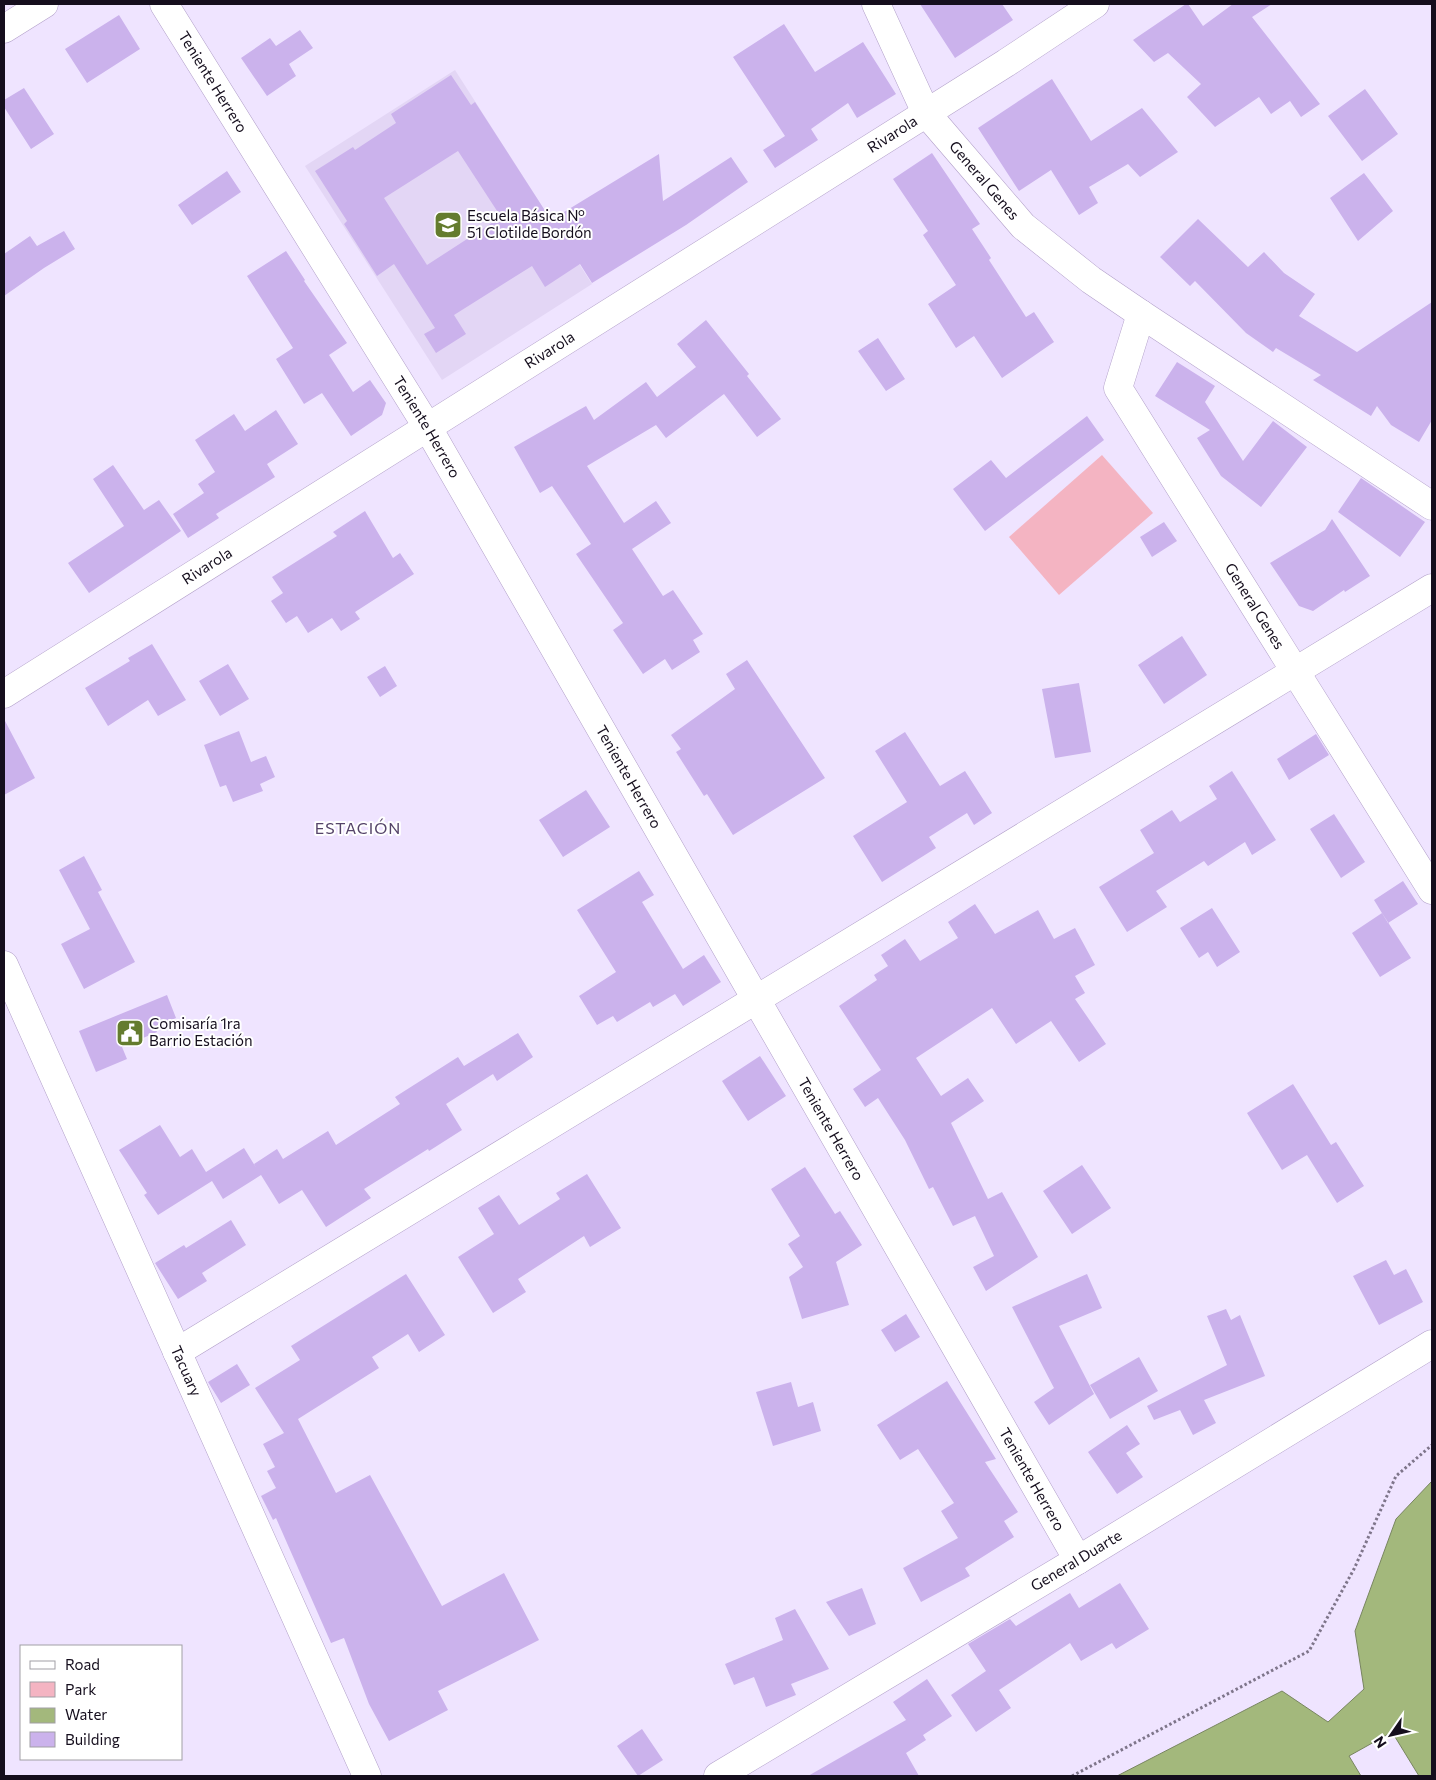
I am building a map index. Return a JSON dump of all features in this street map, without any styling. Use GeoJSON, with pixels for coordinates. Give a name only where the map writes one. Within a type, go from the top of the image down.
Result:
{"type":"FeatureCollection","features":[{"type":"Feature","properties":{"kind":"street"},"geometry":{"type":"LineString","coordinates":[[4,29],[44,4]]}},
{"type":"Feature","properties":{"kind":"street","name":"Teniente Herrero"},"geometry":{"type":"LineString","coordinates":[[164,4],[428,428],[1078,1560]]}},
{"type":"Feature","properties":{"kind":"street","name":"General Genes"},"geometry":{"type":"LineString","coordinates":[[876,4],[926,113],[1024,226],[1091,280],[1432,506]]}},
{"type":"Feature","properties":{"kind":"street","name":"Rivarola"},"geometry":{"type":"LineString","coordinates":[[4,694],[1006,63],[1095,4]]}},
{"type":"Feature","properties":{"kind":"street","name":"General Genes"},"geometry":{"type":"LineString","coordinates":[[1141,314],[1118,388],[1432,890]]}},
{"type":"Feature","properties":{"kind":"street"},"geometry":{"type":"LineString","coordinates":[[177,1352],[1432,588]]}},
{"type":"Feature","properties":{"kind":"street","name":"Tacuary"},"geometry":{"type":"LineString","coordinates":[[4,965],[367,1776]]}},
{"type":"Feature","properties":{"kind":"street","name":"General Duarte"},"geometry":{"type":"LineString","coordinates":[[718,1776],[1078,1560],[1432,1344]]}},
{"type":"Feature","properties":{"kind":"path"},"geometry":{"type":"LineString","coordinates":[[1072,1776],[1309,1651],[1354,1569],[1396,1476],[1432,1445]]}},
{"type":"Feature","properties":{"kind":"shaded area","name":"Escuela Básica Nº 51 Clotilde Bordón"},"geometry":{"type":"Polygon","coordinates":[[[455,70],[592,284],[442,380],[305,166],[455,70]]]}},
{"type":"Feature","properties":{"kind":"green space"},"geometry":{"type":"Polygon","coordinates":[[[1102,455],[1153,513],[1059,595],[1009,537],[1102,455]]]}},
{"type":"Feature","properties":{"kind":"water"},"geometry":{"type":"Polygon","coordinates":[[[1432,1481],[1432,1776],[1419,1776],[1392,1732],[1349,1756],[1361,1776],[1117,1776],[1282,1691],[1328,1722],[1364,1689],[1355,1631],[1396,1519],[1432,1481]]]}},
{"type":"Feature","properties":{"kind":"building"},"geometry":{"type":"Polygon","coordinates":[[[920,4],[1002,4],[1013,20],[955,58],[920,4]]]}},
{"type":"Feature","properties":{"kind":"building"},"geometry":{"type":"Polygon","coordinates":[[[1188,4],[1203,26],[1233,4],[1272,4],[1252,17],[1320,104],[1301,117],[1290,101],[1271,114],[1259,97],[1215,127],[1187,97],[1201,84],[1168,53],[1154,62],[1133,40],[1188,4]]]}},
{"type":"Feature","properties":{"kind":"building"},"geometry":{"type":"Polygon","coordinates":[[[119,15],[140,49],[87,83],[65,49],[119,15]]]}},
{"type":"Feature","properties":{"kind":"building"},"geometry":{"type":"Polygon","coordinates":[[[784,24],[815,72],[863,42],[896,94],[857,118],[848,103],[811,129],[818,140],[775,168],[763,150],[785,136],[733,57],[784,24]]]}},
{"type":"Feature","properties":{"kind":"building"},"geometry":{"type":"Polygon","coordinates":[[[300,30],[313,48],[289,64],[296,76],[267,96],[241,58],[270,38],[276,46],[300,30]]]}},
{"type":"Feature","properties":{"kind":"building","name":"Escuela Básica Nº 51 Clotilde Bordón"},"geometry":{"type":"Polygon","coordinates":[[[451,75],[471,105],[475,102],[551,220],[659,154],[663,201],[731,157],[748,182],[686,225],[592,283],[580,264],[545,287],[532,266],[454,315],[466,334],[436,353],[424,334],[435,328],[394,264],[377,276],[344,224],[347,221],[315,171],[353,147],[355,150],[396,123],[391,114],[451,75]],[[458,151],[384,198],[427,265],[501,217],[458,151]]]}},
{"type":"Feature","properties":{"kind":"building"},"geometry":{"type":"Polygon","coordinates":[[[1052,79],[1091,141],[1142,108],[1178,152],[1140,177],[1128,164],[1089,187],[1098,203],[1079,215],[1051,170],[1019,191],[978,128],[1052,79]]]}},
{"type":"Feature","properties":{"kind":"building"},"geometry":{"type":"Polygon","coordinates":[[[24,88],[54,134],[31,149],[4,107],[4,100],[24,88]]]}},
{"type":"Feature","properties":{"kind":"building"},"geometry":{"type":"Polygon","coordinates":[[[1365,89],[1398,134],[1362,161],[1328,116],[1365,89]]]}},
{"type":"Feature","properties":{"kind":"building"},"geometry":{"type":"Polygon","coordinates":[[[932,153],[980,224],[972,229],[991,258],[989,260],[1026,317],[1034,312],[1054,342],[1002,378],[974,336],[956,348],[928,304],[956,285],[923,235],[928,231],[893,179],[932,153]]]}},
{"type":"Feature","properties":{"kind":"building"},"geometry":{"type":"Polygon","coordinates":[[[227,171],[241,192],[192,225],[178,205],[227,171]]]}},
{"type":"Feature","properties":{"kind":"building"},"geometry":{"type":"Polygon","coordinates":[[[1364,173],[1393,211],[1358,241],[1330,198],[1364,173]]]}},
{"type":"Feature","properties":{"kind":"building"},"geometry":{"type":"Polygon","coordinates":[[[1198,219],[1248,267],[1264,252],[1284,273],[1315,294],[1299,316],[1357,352],[1432,302],[1432,420],[1419,442],[1391,425],[1377,406],[1371,416],[1313,380],[1321,375],[1276,348],[1273,352],[1246,333],[1195,281],[1190,286],[1160,257],[1198,219]]]}},
{"type":"Feature","properties":{"kind":"building"},"geometry":{"type":"Polygon","coordinates":[[[64,231],[75,249],[4,296],[4,254],[30,236],[37,246],[64,231]]]}},
{"type":"Feature","properties":{"kind":"building"},"geometry":{"type":"Polygon","coordinates":[[[286,251],[304,281],[347,343],[329,355],[353,392],[370,380],[386,403],[382,415],[351,436],[322,393],[304,404],[276,359],[293,348],[247,276],[286,251]]]}},
{"type":"Feature","properties":{"kind":"building"},"geometry":{"type":"Polygon","coordinates":[[[706,320],[749,374],[747,376],[781,419],[757,437],[724,394],[666,438],[656,425],[587,466],[624,523],[656,501],[671,523],[632,549],[663,596],[673,590],[703,634],[693,640],[700,652],[672,670],[665,659],[643,674],[613,630],[623,623],[576,554],[591,544],[552,486],[540,493],[514,447],[586,406],[594,420],[646,382],[657,397],[696,367],[677,344],[706,320]]]}},
{"type":"Feature","properties":{"kind":"building"},"geometry":{"type":"Polygon","coordinates":[[[878,338],[905,379],[886,391],[858,351],[878,338]]]}},
{"type":"Feature","properties":{"kind":"building"},"geometry":{"type":"Polygon","coordinates":[[[1177,362],[1215,386],[1205,402],[1243,461],[1273,421],[1307,447],[1261,507],[1221,476],[1197,438],[1210,430],[1155,396],[1177,362]]]}},
{"type":"Feature","properties":{"kind":"building"},"geometry":{"type":"Polygon","coordinates":[[[276,410],[298,444],[267,464],[275,477],[216,514],[219,518],[188,538],[173,514],[204,493],[198,484],[215,472],[195,440],[234,414],[245,431],[276,410]]]}},
{"type":"Feature","properties":{"kind":"building"},"geometry":{"type":"Polygon","coordinates":[[[1087,416],[1104,440],[985,531],[953,489],[991,460],[1006,478],[1087,416]]]}},
{"type":"Feature","properties":{"kind":"building"},"geometry":{"type":"Polygon","coordinates":[[[113,465],[144,510],[159,500],[181,531],[89,593],[68,563],[124,526],[93,479],[113,465]]]}},
{"type":"Feature","properties":{"kind":"building"},"geometry":{"type":"Polygon","coordinates":[[[1361,478],[1425,522],[1400,557],[1338,512],[1361,478]]]}},
{"type":"Feature","properties":{"kind":"building"},"geometry":{"type":"Polygon","coordinates":[[[365,511],[393,558],[400,553],[414,574],[355,612],[360,619],[341,631],[332,618],[308,633],[297,616],[286,623],[271,601],[283,593],[272,577],[337,536],[333,532],[365,511]]]}},
{"type":"Feature","properties":{"kind":"building"},"geometry":{"type":"Polygon","coordinates":[[[1332,519],[1370,576],[1345,592],[1344,590],[1313,611],[1299,606],[1270,563],[1325,530],[1332,519]]]}},
{"type":"Feature","properties":{"kind":"building"},"geometry":{"type":"Polygon","coordinates":[[[1164,522],[1177,541],[1152,557],[1140,537],[1164,522]]]}},
{"type":"Feature","properties":{"kind":"building"},"geometry":{"type":"Polygon","coordinates":[[[1182,636],[1207,675],[1164,704],[1138,665],[1182,636]]]}},
{"type":"Feature","properties":{"kind":"building"},"geometry":{"type":"Polygon","coordinates":[[[152,644],[186,700],[158,716],[148,700],[108,726],[85,688],[130,661],[128,658],[152,644]]]}},
{"type":"Feature","properties":{"kind":"building"},"geometry":{"type":"Polygon","coordinates":[[[747,660],[825,778],[733,835],[707,794],[704,796],[676,752],[681,749],[671,735],[735,689],[726,674],[747,660]]]}},
{"type":"Feature","properties":{"kind":"building"},"geometry":{"type":"Polygon","coordinates":[[[228,664],[249,699],[220,716],[199,681],[228,664]]]}},
{"type":"Feature","properties":{"kind":"building"},"geometry":{"type":"Polygon","coordinates":[[[385,666],[397,686],[380,697],[367,677],[385,666]]]}},
{"type":"Feature","properties":{"kind":"building"},"geometry":{"type":"Polygon","coordinates":[[[1079,683],[1091,752],[1055,758],[1042,689],[1079,683]]]}},
{"type":"Feature","properties":{"kind":"building"},"geometry":{"type":"Polygon","coordinates":[[[4,719],[35,778],[4,795],[4,719]]]}},
{"type":"Feature","properties":{"kind":"building"},"geometry":{"type":"Polygon","coordinates":[[[239,731],[251,762],[266,756],[275,777],[260,784],[263,791],[233,802],[226,785],[220,787],[204,745],[239,731]]]}},
{"type":"Feature","properties":{"kind":"building"},"geometry":{"type":"Polygon","coordinates":[[[905,732],[940,786],[965,771],[992,813],[974,825],[967,813],[929,837],[936,848],[882,882],[853,836],[907,802],[875,751],[905,732]]]}},
{"type":"Feature","properties":{"kind":"building"},"geometry":{"type":"Polygon","coordinates":[[[1316,734],[1329,755],[1289,780],[1277,759],[1316,734]]]}},
{"type":"Feature","properties":{"kind":"building"},"geometry":{"type":"Polygon","coordinates":[[[1232,771],[1276,840],[1252,855],[1245,842],[1208,866],[1204,861],[1156,891],[1167,907],[1127,932],[1099,887],[1154,853],[1140,830],[1172,810],[1180,822],[1217,799],[1209,786],[1232,771]]]}},
{"type":"Feature","properties":{"kind":"building"},"geometry":{"type":"Polygon","coordinates":[[[586,790],[610,827],[563,857],[539,820],[586,790]]]}},
{"type":"Feature","properties":{"kind":"building"},"geometry":{"type":"Polygon","coordinates":[[[1334,814],[1365,862],[1341,878],[1310,829],[1334,814]]]}},
{"type":"Feature","properties":{"kind":"building"},"geometry":{"type":"Polygon","coordinates":[[[84,856],[102,890],[98,892],[135,962],[84,989],[61,944],[90,929],[59,870],[84,856]]]}},
{"type":"Feature","properties":{"kind":"building"},"geometry":{"type":"Polygon","coordinates":[[[639,871],[654,895],[642,902],[683,969],[704,955],[721,982],[683,1006],[675,994],[653,1007],[650,1002],[617,1022],[613,1016],[597,1025],[579,996],[616,972],[577,910],[639,871]]]}},
{"type":"Feature","properties":{"kind":"building"},"geometry":{"type":"Polygon","coordinates":[[[1403,881],[1418,904],[1388,923],[1374,900],[1403,881]]]}},
{"type":"Feature","properties":{"kind":"building"},"geometry":{"type":"Polygon","coordinates":[[[975,904],[995,934],[1038,910],[1054,939],[1075,928],[1095,965],[1075,976],[1085,993],[1075,999],[1106,1044],[1079,1062],[1051,1021],[1016,1044],[992,1008],[916,1058],[941,1096],[968,1078],[984,1101],[951,1123],[988,1199],[1002,1192],[1038,1257],[986,1291],[973,1267],[994,1256],[975,1216],[953,1226],[933,1187],[929,1189],[905,1140],[878,1098],[865,1107],[853,1089],[881,1070],[839,1006],[877,980],[874,975],[888,966],[881,955],[905,939],[920,961],[958,938],[948,922],[975,904]]]}},
{"type":"Feature","properties":{"kind":"building"},"geometry":{"type":"Polygon","coordinates":[[[1212,908],[1240,952],[1217,967],[1208,952],[1199,958],[1180,928],[1212,908]]]}},
{"type":"Feature","properties":{"kind":"building"},"geometry":{"type":"Polygon","coordinates":[[[1382,913],[1411,958],[1380,977],[1352,933],[1382,913]]]}},
{"type":"Feature","properties":{"kind":"building"},"geometry":{"type":"Polygon","coordinates":[[[167,995],[176,1018],[155,1027],[157,1032],[122,1047],[127,1059],[96,1072],[79,1031],[167,995]]]}},
{"type":"Feature","properties":{"kind":"building"},"geometry":{"type":"Polygon","coordinates":[[[518,1033],[533,1057],[497,1081],[493,1074],[446,1104],[462,1130],[364,1189],[371,1198],[326,1227],[302,1190],[279,1204],[261,1175],[223,1199],[212,1181],[158,1215],[144,1195],[147,1193],[119,1150],[160,1125],[180,1157],[192,1149],[206,1172],[244,1148],[257,1169],[254,1164],[277,1149],[283,1159],[328,1131],[336,1145],[400,1104],[395,1097],[458,1057],[464,1066],[518,1033]]]}},
{"type":"Feature","properties":{"kind":"building"},"geometry":{"type":"Polygon","coordinates":[[[760,1056],[786,1096],[748,1121],[722,1081],[760,1056]]]}},
{"type":"Feature","properties":{"kind":"building"},"geometry":{"type":"Polygon","coordinates":[[[1293,1084],[1331,1145],[1336,1142],[1364,1186],[1337,1203],[1307,1155],[1282,1170],[1247,1113],[1293,1084]]]}},
{"type":"Feature","properties":{"kind":"building"},"geometry":{"type":"Polygon","coordinates":[[[1082,1165],[1111,1208],[1072,1234],[1043,1191],[1082,1165]]]}},
{"type":"Feature","properties":{"kind":"building"},"geometry":{"type":"Polygon","coordinates":[[[805,1167],[835,1214],[840,1211],[862,1245],[836,1262],[849,1305],[802,1319],[789,1277],[803,1267],[788,1244],[800,1236],[771,1189],[805,1167]]]}},
{"type":"Feature","properties":{"kind":"building"},"geometry":{"type":"Polygon","coordinates":[[[587,1174],[621,1228],[590,1247],[584,1236],[518,1279],[526,1292],[493,1313],[458,1257],[494,1234],[478,1208],[499,1195],[519,1225],[560,1199],[556,1193],[587,1174]]]}},
{"type":"Feature","properties":{"kind":"building"},"geometry":{"type":"Polygon","coordinates":[[[231,1220],[246,1245],[202,1273],[207,1281],[178,1299],[155,1263],[184,1245],[186,1248],[231,1220]]]}},
{"type":"Feature","properties":{"kind":"building"},"geometry":{"type":"Polygon","coordinates":[[[1386,1260],[1394,1275],[1406,1269],[1423,1302],[1379,1325],[1353,1276],[1386,1260]]]}},
{"type":"Feature","properties":{"kind":"building"},"geometry":{"type":"Polygon","coordinates":[[[406,1274],[445,1335],[419,1352],[408,1334],[372,1357],[379,1368],[298,1419],[336,1493],[370,1475],[442,1606],[504,1573],[539,1640],[438,1691],[448,1710],[389,1741],[369,1704],[344,1638],[331,1643],[276,1518],[273,1520],[261,1496],[276,1488],[267,1471],[275,1467],[263,1444],[284,1433],[255,1388],[300,1360],[291,1346],[406,1274]]]}},
{"type":"Feature","properties":{"kind":"building"},"geometry":{"type":"Polygon","coordinates":[[[1087,1274],[1102,1308],[1059,1326],[1094,1394],[1049,1425],[1034,1402],[1054,1388],[1012,1307],[1087,1274]]]}},
{"type":"Feature","properties":{"kind":"building"},"geometry":{"type":"Polygon","coordinates":[[[1226,1309],[1231,1320],[1240,1315],[1265,1376],[1204,1400],[1216,1423],[1193,1435],[1180,1410],[1154,1420],[1147,1406],[1227,1365],[1207,1316],[1226,1309]]]}},
{"type":"Feature","properties":{"kind":"building"},"geometry":{"type":"Polygon","coordinates":[[[906,1314],[920,1337],[895,1352],[881,1330],[906,1314]]]}},
{"type":"Feature","properties":{"kind":"building"},"geometry":{"type":"Polygon","coordinates":[[[1139,1357],[1158,1391],[1110,1419],[1090,1385],[1139,1357]]]}},
{"type":"Feature","properties":{"kind":"building"},"geometry":{"type":"Polygon","coordinates":[[[237,1364],[250,1385],[221,1403],[208,1382],[237,1364]]]}},
{"type":"Feature","properties":{"kind":"building"},"geometry":{"type":"Polygon","coordinates":[[[947,1381],[996,1459],[985,1462],[1018,1512],[1004,1521],[1014,1537],[965,1568],[970,1576],[921,1602],[903,1568],[958,1538],[941,1511],[954,1503],[918,1449],[900,1460],[877,1425],[947,1381]]]}},
{"type":"Feature","properties":{"kind":"building"},"geometry":{"type":"Polygon","coordinates":[[[791,1382],[798,1407],[813,1402],[821,1431],[773,1446],[756,1392],[791,1382]]]}},
{"type":"Feature","properties":{"kind":"building"},"geometry":{"type":"Polygon","coordinates":[[[1127,1425],[1140,1444],[1126,1453],[1143,1477],[1117,1494],[1088,1452],[1127,1425]]]}},
{"type":"Feature","properties":{"kind":"building"},"geometry":{"type":"Polygon","coordinates":[[[1120,1583],[1149,1629],[1116,1649],[1112,1643],[1081,1661],[1070,1643],[999,1690],[1011,1708],[976,1732],[951,1695],[986,1671],[968,1644],[1010,1619],[1016,1626],[1070,1593],[1079,1608],[1120,1583]]]}},
{"type":"Feature","properties":{"kind":"building"},"geometry":{"type":"Polygon","coordinates":[[[862,1588],[876,1624],[849,1636],[826,1602],[862,1588]]]}},
{"type":"Feature","properties":{"kind":"building"},"geometry":{"type":"Polygon","coordinates":[[[795,1609],[829,1669],[791,1684],[796,1695],[766,1707],[754,1677],[734,1685],[725,1664],[783,1640],[775,1618],[795,1609]]]}},
{"type":"Feature","properties":{"kind":"building"},"geometry":{"type":"Polygon","coordinates":[[[927,1679],[952,1716],[923,1735],[926,1740],[906,1753],[919,1776],[808,1776],[906,1720],[893,1702],[927,1679]]]}},
{"type":"Feature","properties":{"kind":"building"},"geometry":{"type":"Polygon","coordinates":[[[642,1729],[663,1760],[638,1776],[617,1746],[642,1729]]]}},
{"type":"Feature","properties":{"kind":"place","name":"Escuela Básica Nº 51 Clotilde Bordón"},"geometry":{"type":"Point","coordinates":[448,225]}},
{"type":"Feature","properties":{"kind":"place","name":"Comisaría 1ra Barrio Estación"},"geometry":{"type":"Point","coordinates":[130,1033]}},
{"type":"Feature","properties":{"kind":"district","name":"ESTACIÓN"},"geometry":{"type":"Point","coordinates":[358,828]}}]}
